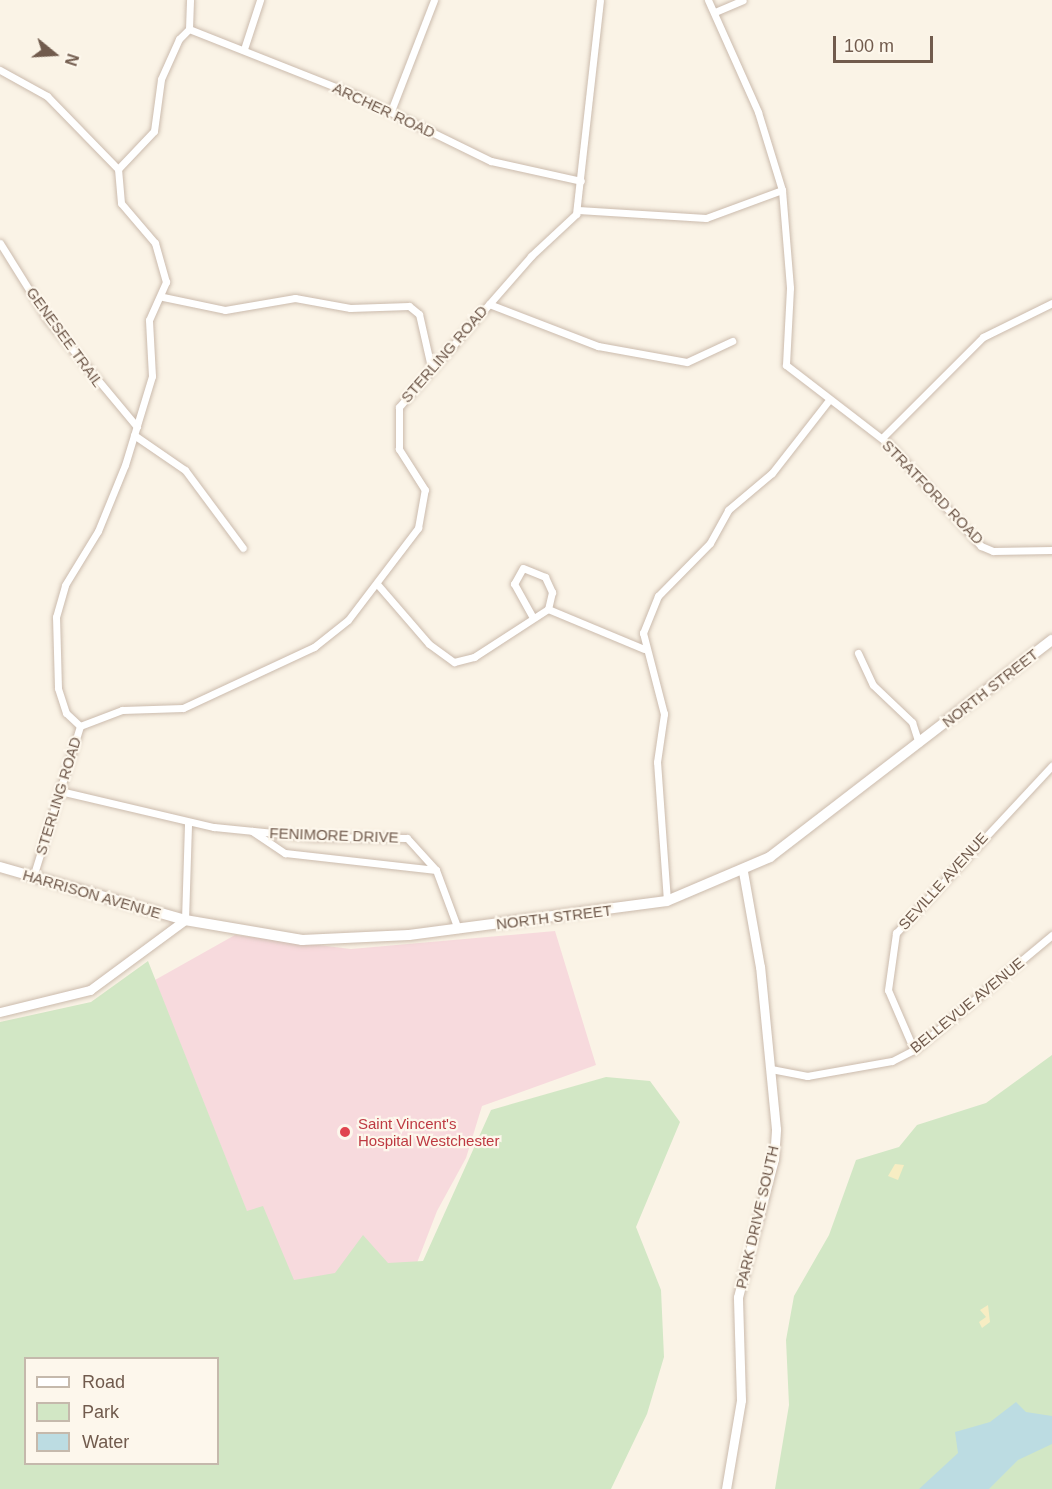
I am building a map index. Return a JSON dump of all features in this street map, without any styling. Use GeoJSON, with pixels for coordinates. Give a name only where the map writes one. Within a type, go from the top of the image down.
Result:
{"type":"FeatureCollection","features":[{"type":"Feature","properties":{"kind":"main road","name":"NORTH STREET"},"geometry":{"type":"LineString","coordinates":[[185,920],[302,940],[458,929],[667,901],[743,873],[795,839],[1052,640]]}},
{"type":"Feature","properties":{"kind":"main road","name":"HARRISON AVENUE"},"geometry":{"type":"LineString","coordinates":[[0,867],[185,920]]}},
{"type":"Feature","properties":{"kind":"street"},"geometry":{"type":"LineString","coordinates":[[118,169],[154,131],[161,79],[179,39],[189,29],[190,0]]}},
{"type":"Feature","properties":{"kind":"street"},"geometry":{"type":"LineString","coordinates":[[244,49],[260,0]]}},
{"type":"Feature","properties":{"kind":"street"},"geometry":{"type":"LineString","coordinates":[[391,111],[412,68],[434,0]]}},
{"type":"Feature","properties":{"kind":"street"},"geometry":{"type":"LineString","coordinates":[[600,0],[578,210],[706,218],[782,190]]}},
{"type":"Feature","properties":{"kind":"street","name":"STRATFORD ROAD"},"geometry":{"type":"LineString","coordinates":[[708,0],[758,112],[782,190],[790,288],[784,358],[790,372],[882,438],[981,546],[993,551],[1052,550]]}},
{"type":"Feature","properties":{"kind":"street"},"geometry":{"type":"LineString","coordinates":[[715,12],[743,0]]}},
{"type":"Feature","properties":{"kind":"street","name":"ARCHER ROAD"},"geometry":{"type":"LineString","coordinates":[[189,29],[244,49],[391,111],[491,161],[581,181]]}},
{"type":"Feature","properties":{"kind":"street"},"geometry":{"type":"LineString","coordinates":[[0,70],[47,96],[118,169],[121,202],[145,228],[163,262],[163,297],[149,320],[153,367],[137,427],[108,508],[65,585],[56,617],[58,688],[66,713],[80,726]]}},
{"type":"Feature","properties":{"kind":"street","name":"STERLING ROAD"},"geometry":{"type":"LineString","coordinates":[[33,877],[80,726],[122,710],[183,708],[292,660],[326,640],[378,585],[425,510],[425,490],[399,449],[396,428],[406,394],[578,210]]}},
{"type":"Feature","properties":{"kind":"street","name":"GENESEE TRAIL"},"geometry":{"type":"LineString","coordinates":[[0,243],[48,320],[137,427]]}},
{"type":"Feature","properties":{"kind":"street"},"geometry":{"type":"LineString","coordinates":[[163,297],[225,310],[295,298],[350,308],[409,306],[418,314],[431,367]]}},
{"type":"Feature","properties":{"kind":"street"},"geometry":{"type":"LineString","coordinates":[[882,438],[983,337],[1052,303]]}},
{"type":"Feature","properties":{"kind":"street"},"geometry":{"type":"LineString","coordinates":[[489,304],[598,346],[687,362],[732,341]]}},
{"type":"Feature","properties":{"kind":"street"},"geometry":{"type":"LineString","coordinates":[[667,901],[657,762],[663,714],[644,649],[643,633],[658,596],[710,543],[728,510],[772,473],[829,400]]}},
{"type":"Feature","properties":{"kind":"street"},"geometry":{"type":"LineString","coordinates":[[134,435],[185,470],[243,548]]}},
{"type":"Feature","properties":{"kind":"street"},"geometry":{"type":"LineString","coordinates":[[531,616],[514,584],[523,568],[534,567],[545,577],[552,592],[548,609]]}},
{"type":"Feature","properties":{"kind":"street"},"geometry":{"type":"LineString","coordinates":[[378,585],[429,644],[454,662],[474,657],[531,616],[548,609],[644,649]]}},
{"type":"Feature","properties":{"kind":"street"},"geometry":{"type":"LineString","coordinates":[[858,653],[873,685],[912,722],[919,742]]}},
{"type":"Feature","properties":{"kind":"street","name":"SEVILLE AVENUE"},"geometry":{"type":"LineString","coordinates":[[914,1050],[888,990],[896,933],[1052,766]]}},
{"type":"Feature","properties":{"kind":"street","name":"FENIMORE DRIVE"},"geometry":{"type":"LineString","coordinates":[[60,791],[188,823],[252,831],[407,838],[436,870],[458,929]]}},
{"type":"Feature","properties":{"kind":"street"},"geometry":{"type":"LineString","coordinates":[[0,1012],[55,1002],[90,990],[185,920],[188,823]]}},
{"type":"Feature","properties":{"kind":"street","name":"FENIMORE DRIVE"},"geometry":{"type":"LineString","coordinates":[[252,831],[285,853],[436,870]]}},
{"type":"Feature","properties":{"kind":"street","name":"PARK DRIVE SOUTH"},"geometry":{"type":"LineString","coordinates":[[726,1489],[741,1400],[738,1297],[774,1154],[771,1069],[752,907],[743,873]]}},
{"type":"Feature","properties":{"kind":"street","name":"BELLEVUE AVENUE"},"geometry":{"type":"LineString","coordinates":[[771,1069],[807,1076],[859,1071],[914,1050],[1052,935]]}},
{"type":"Feature","properties":{"kind":"shaded area","name":"Saint Vincent's Hospital Westchester"},"geometry":{"type":"Polygon","coordinates":[[[555,931],[596,1065],[482,1106],[466,1158],[437,1211],[385,1346],[314,1381],[155,980],[235,935],[351,949],[555,931]]]}},
{"type":"Feature","properties":{"kind":"green space"},"geometry":{"type":"Polygon","coordinates":[[[148,961],[247,1211],[263,1206],[294,1280],[335,1273],[363,1235],[388,1263],[423,1261],[491,1110],[606,1077],[650,1081],[680,1122],[636,1227],[661,1290],[664,1357],[647,1414],[611,1489],[0,1489],[0,1022],[91,1002],[148,961]]]}},
{"type":"Feature","properties":{"kind":"green space"},"geometry":{"type":"Polygon","coordinates":[[[1052,1055],[1052,1489],[775,1489],[789,1405],[786,1340],[794,1296],[829,1235],[856,1160],[899,1147],[917,1125],[986,1103],[1052,1055]]]}},
{"type":"Feature","properties":{"kind":"sand"},"geometry":{"type":"Polygon","coordinates":[[[895,1164],[904,1165],[898,1180],[888,1176],[895,1164]]]}},
{"type":"Feature","properties":{"kind":"sand"},"geometry":{"type":"Polygon","coordinates":[[[988,1305],[990,1322],[982,1328],[979,1322],[986,1317],[980,1310],[988,1305]]]}},
{"type":"Feature","properties":{"kind":"water"},"geometry":{"type":"Polygon","coordinates":[[[1016,1402],[1026,1412],[1052,1416],[1052,1444],[1018,1460],[989,1489],[919,1489],[958,1453],[955,1432],[990,1422],[1016,1402]]]}},
{"type":"Feature","properties":{"kind":"place","name":"Saint Vincent's Hospital Westchester"},"geometry":{"type":"Point","coordinates":[345,1132]}}]}
